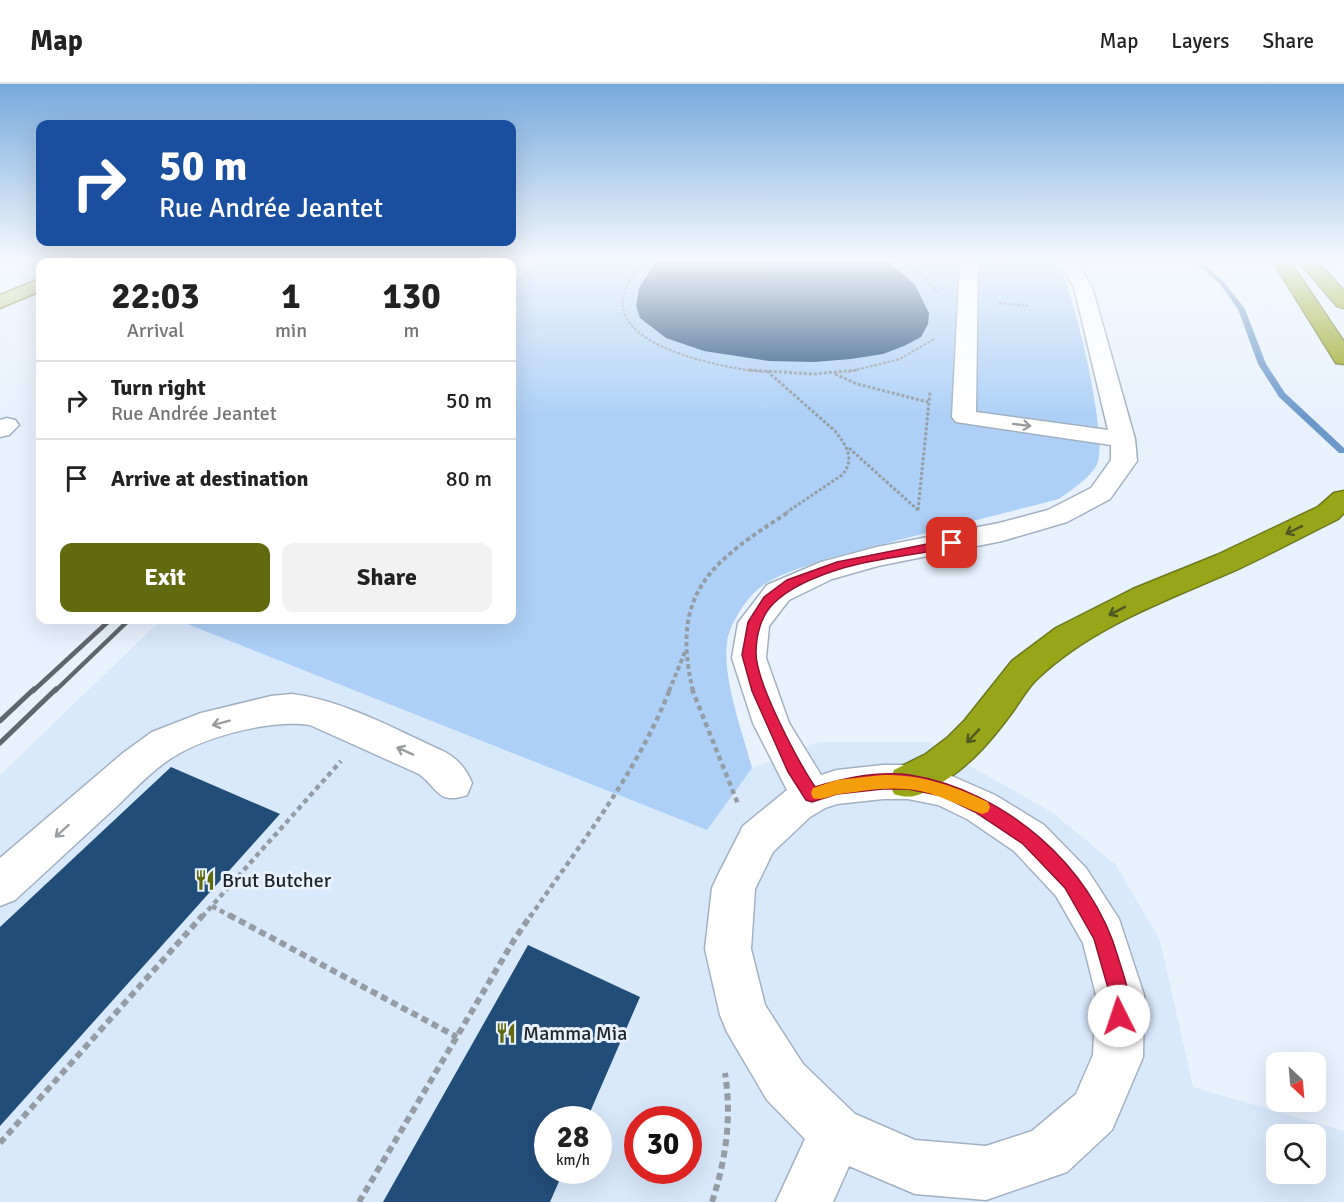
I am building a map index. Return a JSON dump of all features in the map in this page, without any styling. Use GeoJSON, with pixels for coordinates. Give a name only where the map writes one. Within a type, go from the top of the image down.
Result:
{"type":"FeatureCollection","features":[{"type":"Feature","properties":{"kind":"highway"},"geometry":{"type":"LineString","coordinates":[[1314,312],[1344,358]]}},
{"type":"Feature","properties":{"kind":"highway"},"geometry":{"type":"LineString","coordinates":[[908,782],[939,765],[960,749],[978,731],[1024,669],[1068,636],[1144,597],[1227,562],[1328,513],[1344,500]]}},
{"type":"Feature","properties":{"kind":"street"},"geometry":{"type":"LineString","coordinates":[[967,312],[963,417],[1122,439]]}},
{"type":"Feature","properties":{"kind":"street"},"geometry":{"type":"LineString","coordinates":[[812,795],[793,768],[759,691],[749,655],[754,622],[768,600],[791,584],[842,565],[952,543],[1054,517],[1090,500],[1114,480],[1124,460],[1122,439],[1089,312]]}},
{"type":"Feature","properties":{"kind":"street"},"geometry":{"type":"LineString","coordinates":[[0,886],[136,764],[165,743],[201,728],[271,710],[292,708],[314,711],[432,763],[444,771],[453,783]]}},
{"type":"Feature","properties":{"kind":"street"},"geometry":{"type":"LineString","coordinates":[[908,782],[945,790],[981,807],[1029,838],[1071,882],[1103,935],[1120,995],[1118,1057],[1094,1112],[1048,1153],[986,1173],[915,1167],[836,1132],[785,1082],[744,1015],[728,948],[734,888],[758,839],[796,805],[812,795],[837,787],[908,782]]}},
{"type":"Feature","properties":{"kind":"street"},"geometry":{"type":"LineString","coordinates":[[804,1202],[836,1132]]}},
{"type":"Feature","properties":{"kind":"path"},"geometry":{"type":"LineString","coordinates":[[625,312],[634,330],[658,347],[679,355],[735,368],[767,371],[835,374],[866,369],[898,360],[917,350],[937,335]]}},
{"type":"Feature","properties":{"kind":"path"},"geometry":{"type":"LineString","coordinates":[[767,371],[812,410],[848,447],[952,543]]}},
{"type":"Feature","properties":{"kind":"path"},"geometry":{"type":"LineString","coordinates":[[738,813],[737,797],[692,689],[686,651],[686,625],[694,596],[709,574],[736,549],[846,470],[850,460],[848,447]]}},
{"type":"Feature","properties":{"kind":"path"},"geometry":{"type":"LineString","coordinates":[[359,1202],[514,940],[631,771],[657,722],[686,651]]}},
{"type":"Feature","properties":{"kind":"path"},"geometry":{"type":"LineString","coordinates":[[0,1143],[366,734]]}},
{"type":"Feature","properties":{"kind":"path"},"geometry":{"type":"LineString","coordinates":[[212,906],[457,1037]]}},
{"type":"Feature","properties":{"kind":"path"},"geometry":{"type":"LineString","coordinates":[[712,1202],[724,1164],[730,1116],[722,1065]]}},
{"type":"Feature","properties":{"kind":"shaded area"},"geometry":{"type":"Polygon","coordinates":[[[516,312],[1075,312],[1087,359],[1098,421],[1099,445],[1096,467],[1082,482],[1059,499],[829,558],[781,575],[757,590],[744,605],[733,624],[726,652],[734,703],[752,768],[707,830],[187,624],[516,624],[516,312]]]}},
{"type":"Feature","properties":{"kind":"shaded area"},"geometry":{"type":"Polygon","coordinates":[[[157,624],[187,624],[707,829],[752,768],[818,742],[928,742],[1053,813],[1116,865],[1160,940],[1193,1087],[1266,1108],[1266,1112],[1279,1112],[1320,1124],[1266,1124],[1266,1184],[1326,1184],[1326,1126],[1344,1131],[1344,1202],[0,1202],[0,775],[157,624]]]}},
{"type":"Feature","properties":{"kind":"building"},"geometry":{"type":"Polygon","coordinates":[[[638,312],[929,313],[928,324],[921,337],[904,346],[883,354],[814,362],[769,361],[704,351],[666,338],[640,318],[638,312]]]}},
{"type":"Feature","properties":{"kind":"building"},"geometry":{"type":"Polygon","coordinates":[[[171,767],[280,814],[0,1126],[0,927],[171,767]]]}},
{"type":"Feature","properties":{"kind":"building"},"geometry":{"type":"Polygon","coordinates":[[[528,945],[640,997],[593,1106],[534,1106],[534,1184],[558,1184],[550,1202],[383,1202],[528,945]]]}},
{"type":"Feature","properties":{"kind":"waterway"},"geometry":{"type":"LineString","coordinates":[[1242,312],[1262,364],[1282,395],[1342,451]]}},
{"type":"Feature","properties":{"kind":"railway"},"geometry":{"type":"LineString","coordinates":[[33,691],[106,624]]}},
{"type":"Feature","properties":{"kind":"railway"},"geometry":{"type":"LineString","coordinates":[[55,691],[125,624]]}},
{"type":"Feature","properties":{"kind":"railway"},"geometry":{"type":"LineString","coordinates":[[0,721],[34,689]]}},
{"type":"Feature","properties":{"kind":"railway"},"geometry":{"type":"LineString","coordinates":[[0,743],[56,689]]}},
{"type":"Feature","properties":{"kind":"slow traffic"},"geometry":{"type":"LineString","coordinates":[[819,793],[837,787],[908,782],[945,790],[982,807]]}},
{"type":"Feature","properties":{"kind":"place","name":"Brut Butcher"},"geometry":{"type":"Point","coordinates":[205,880]}},
{"type":"Feature","properties":{"kind":"place","name":"Mamma Mia"},"geometry":{"type":"Point","coordinates":[506,1033]}},
{"type":"Feature","properties":{"kind":"route"},"geometry":{"type":"LineString","coordinates":[[952,543],[842,565],[791,584],[768,600],[754,622],[749,655],[759,691],[793,768],[812,795],[837,787],[908,782],[945,790],[981,807],[1029,838],[1071,882],[1103,935],[1120,995],[1119,1016]]}}]}
